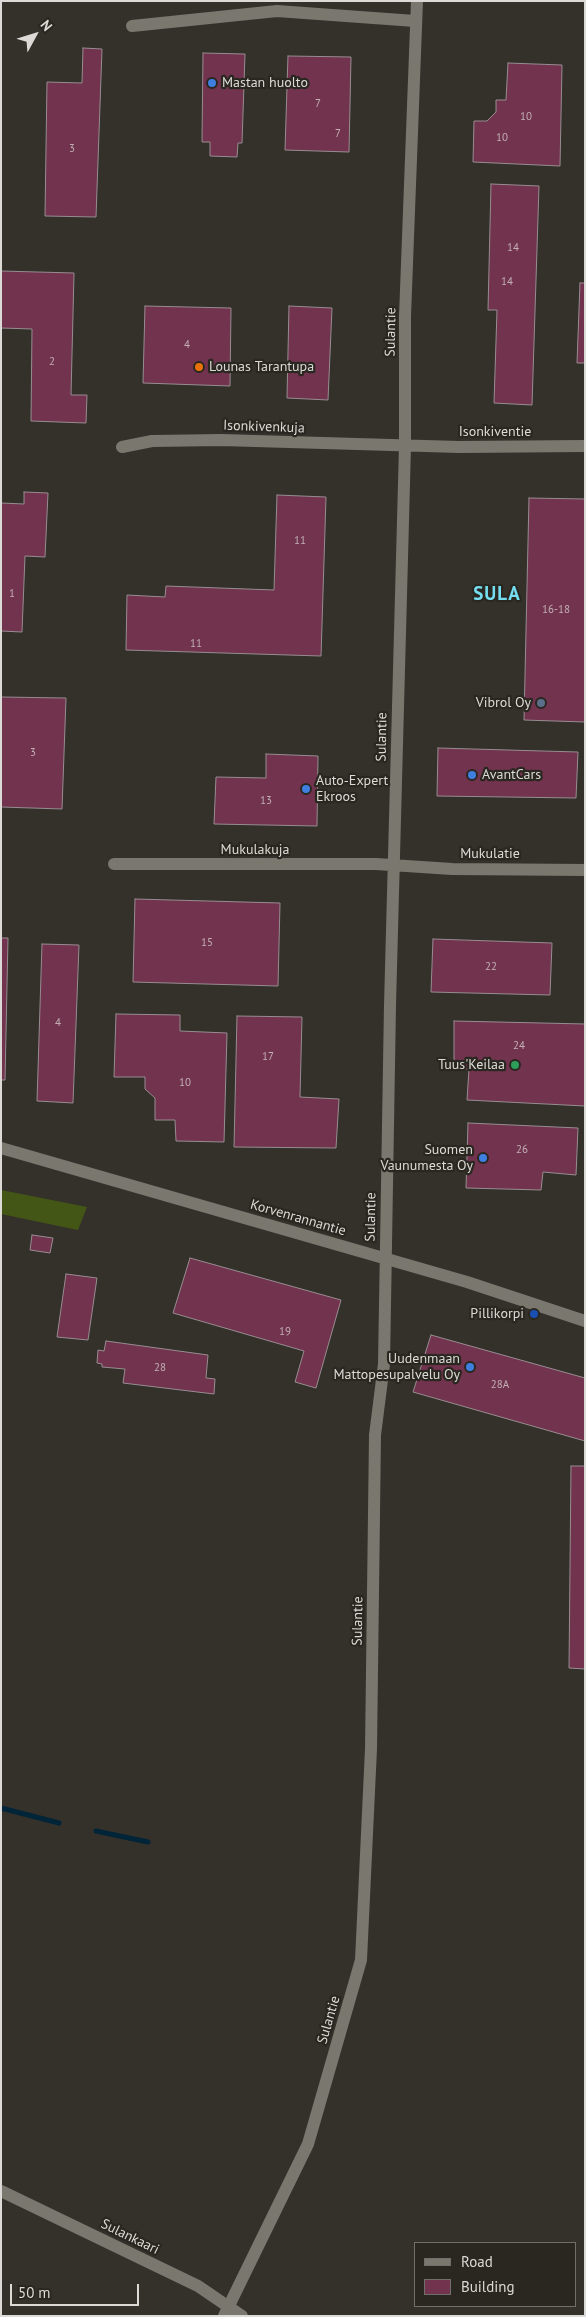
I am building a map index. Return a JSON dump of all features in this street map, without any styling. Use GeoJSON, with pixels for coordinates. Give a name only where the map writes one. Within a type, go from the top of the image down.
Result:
{"type":"FeatureCollection","features":[{"type":"Feature","properties":{"kind":"street","name":"Sulantie"},"geometry":{"type":"LineString","coordinates":[[226,2312],[308,2144],[361,1960],[371,1749],[375,1435],[384,1364],[385,1236],[405,446],[405,316],[417,1]]}},
{"type":"Feature","properties":{"kind":"street"},"geometry":{"type":"LineString","coordinates":[[132,26],[277,11],[415,21]]}},
{"type":"Feature","properties":{"kind":"street","name":"Isonkivenkuja"},"geometry":{"type":"LineString","coordinates":[[122,447],[152,441],[221,440],[405,446]]}},
{"type":"Feature","properties":{"kind":"street","name":"Isonkiventie"},"geometry":{"type":"LineString","coordinates":[[405,446],[585,446]]}},
{"type":"Feature","properties":{"kind":"street","name":"Mukulakuja"},"geometry":{"type":"LineString","coordinates":[[114,864],[376,864],[395,867]]}},
{"type":"Feature","properties":{"kind":"street","name":"Mukulatie"},"geometry":{"type":"LineString","coordinates":[[395,867],[585,870]]}},
{"type":"Feature","properties":{"kind":"street","name":"Korvenrannantie"},"geometry":{"type":"LineString","coordinates":[[1,1148],[467,1282],[585,1321]]}},
{"type":"Feature","properties":{"kind":"street","name":"Sulankaari"},"geometry":{"type":"LineString","coordinates":[[1,2191],[198,2286],[226,2312],[242,2316]]}},
{"type":"Feature","properties":{"kind":"green space"},"geometry":{"type":"Polygon","coordinates":[[[1,1190],[87,1207],[78,1230],[1,1214],[1,1190]]]}},
{"type":"Feature","properties":{"kind":"building"},"geometry":{"type":"Polygon","coordinates":[[[83,48],[102,49],[96,217],[45,216],[47,82],[82,83],[83,48]]]}},
{"type":"Feature","properties":{"kind":"building"},"geometry":{"type":"Polygon","coordinates":[[[203,53],[245,54],[242,143],[238,143],[237,157],[210,156],[210,142],[202,142],[203,53]]]}},
{"type":"Feature","properties":{"kind":"building"},"geometry":{"type":"Polygon","coordinates":[[[288,56],[351,57],[349,152],[285,150],[288,56]]]}},
{"type":"Feature","properties":{"kind":"building"},"geometry":{"type":"Polygon","coordinates":[[[508,63],[562,65],[560,166],[473,162],[474,121],[487,121],[496,112],[496,100],[506,100],[508,63]]]}},
{"type":"Feature","properties":{"kind":"building"},"geometry":{"type":"Polygon","coordinates":[[[491,184],[539,186],[532,405],[494,403],[497,310],[488,310],[491,184]]]}},
{"type":"Feature","properties":{"kind":"building"},"geometry":{"type":"Polygon","coordinates":[[[1,271],[74,273],[71,395],[87,395],[86,423],[31,421],[32,329],[1,328],[1,271]]]}},
{"type":"Feature","properties":{"kind":"building"},"geometry":{"type":"Polygon","coordinates":[[[580,283],[585,283],[585,363],[577,363],[580,283]]]}},
{"type":"Feature","properties":{"kind":"building"},"geometry":{"type":"Polygon","coordinates":[[[145,306],[231,308],[230,386],[143,383],[145,306]]]}},
{"type":"Feature","properties":{"kind":"building"},"geometry":{"type":"Polygon","coordinates":[[[289,306],[332,308],[328,400],[287,398],[289,306]]]}},
{"type":"Feature","properties":{"kind":"building"},"geometry":{"type":"Polygon","coordinates":[[[24,492],[48,493],[45,557],[25,556],[22,632],[1,631],[1,503],[24,504],[24,492]]]}},
{"type":"Feature","properties":{"kind":"building"},"geometry":{"type":"Polygon","coordinates":[[[277,495],[326,497],[321,656],[126,650],[127,595],[165,597],[166,586],[274,590],[277,495]]]}},
{"type":"Feature","properties":{"kind":"building"},"geometry":{"type":"Polygon","coordinates":[[[529,498],[585,499],[585,722],[524,720],[529,498]]]}},
{"type":"Feature","properties":{"kind":"building"},"geometry":{"type":"Polygon","coordinates":[[[1,697],[66,698],[62,809],[1,807],[1,697]]]}},
{"type":"Feature","properties":{"kind":"building"},"geometry":{"type":"Polygon","coordinates":[[[438,748],[578,752],[576,798],[437,796],[438,748]]]}},
{"type":"Feature","properties":{"kind":"building"},"geometry":{"type":"Polygon","coordinates":[[[266,754],[318,756],[317,826],[214,824],[216,777],[266,778],[266,754]]]}},
{"type":"Feature","properties":{"kind":"building"},"geometry":{"type":"Polygon","coordinates":[[[135,899],[280,903],[278,986],[133,982],[135,899]]]}},
{"type":"Feature","properties":{"kind":"building"},"geometry":{"type":"Polygon","coordinates":[[[1,938],[8,938],[5,1080],[1,1080],[1,938]]]}},
{"type":"Feature","properties":{"kind":"building"},"geometry":{"type":"Polygon","coordinates":[[[433,939],[552,943],[550,995],[431,992],[433,939]]]}},
{"type":"Feature","properties":{"kind":"building"},"geometry":{"type":"Polygon","coordinates":[[[42,944],[79,945],[73,1103],[37,1101],[42,944]]]}},
{"type":"Feature","properties":{"kind":"building"},"geometry":{"type":"Polygon","coordinates":[[[116,1014],[180,1015],[180,1031],[227,1033],[224,1142],[176,1141],[175,1120],[155,1120],[155,1098],[145,1089],[145,1077],[114,1077],[116,1014]]]}},
{"type":"Feature","properties":{"kind":"building"},"geometry":{"type":"Polygon","coordinates":[[[237,1016],[302,1017],[300,1097],[339,1099],[336,1148],[234,1147],[237,1016]]]}},
{"type":"Feature","properties":{"kind":"building"},"geometry":{"type":"Polygon","coordinates":[[[454,1021],[585,1024],[585,1106],[467,1100],[469,1069],[454,1068],[454,1021]]]}},
{"type":"Feature","properties":{"kind":"building"},"geometry":{"type":"Polygon","coordinates":[[[468,1123],[578,1128],[576,1175],[543,1172],[541,1190],[466,1188],[468,1123]]]}},
{"type":"Feature","properties":{"kind":"building"},"geometry":{"type":"Polygon","coordinates":[[[32,1235],[53,1238],[50,1253],[30,1250],[32,1235]]]}},
{"type":"Feature","properties":{"kind":"building"},"geometry":{"type":"Polygon","coordinates":[[[190,1258],[341,1300],[316,1388],[295,1382],[304,1351],[173,1313],[190,1258]]]}},
{"type":"Feature","properties":{"kind":"building"},"geometry":{"type":"Polygon","coordinates":[[[66,1274],[97,1278],[88,1340],[57,1337],[66,1274]]]}},
{"type":"Feature","properties":{"kind":"building"},"geometry":{"type":"Polygon","coordinates":[[[431,1335],[585,1378],[585,1441],[413,1392],[431,1335]]]}},
{"type":"Feature","properties":{"kind":"building"},"geometry":{"type":"Polygon","coordinates":[[[106,1341],[208,1355],[206,1378],[215,1379],[214,1394],[123,1383],[125,1369],[102,1367],[102,1364],[97,1363],[98,1350],[104,1351],[106,1341]]]}},
{"type":"Feature","properties":{"kind":"building"},"geometry":{"type":"Polygon","coordinates":[[[571,1466],[585,1466],[585,1669],[569,1668],[571,1466]]]}},
{"type":"Feature","properties":{"kind":"waterway"},"geometry":{"type":"LineString","coordinates":[[1,1808],[59,1823]]}},
{"type":"Feature","properties":{"kind":"waterway"},"geometry":{"type":"LineString","coordinates":[[96,1831],[148,1842]]}},
{"type":"Feature","properties":{"kind":"place","name":"Mastan huolto"},"geometry":{"type":"Point","coordinates":[212,83]}},
{"type":"Feature","properties":{"kind":"place","name":"Lounas Tarantupa"},"geometry":{"type":"Point","coordinates":[199,367]}},
{"type":"Feature","properties":{"kind":"place","name":"Vibrol Oy"},"geometry":{"type":"Point","coordinates":[541,703]}},
{"type":"Feature","properties":{"kind":"place","name":"AvantCars"},"geometry":{"type":"Point","coordinates":[472,775]}},
{"type":"Feature","properties":{"kind":"place","name":"Auto-Expert Ekroos"},"geometry":{"type":"Point","coordinates":[306,789]}},
{"type":"Feature","properties":{"kind":"place","name":"Tuus'Keilaa"},"geometry":{"type":"Point","coordinates":[515,1065]}},
{"type":"Feature","properties":{"kind":"place","name":"Suomen Vaunumesta Oy"},"geometry":{"type":"Point","coordinates":[483,1158]}},
{"type":"Feature","properties":{"kind":"place","name":"Pillikorpi"},"geometry":{"type":"Point","coordinates":[534,1314]}},
{"type":"Feature","properties":{"kind":"place","name":"Uudenmaan Mattopesupalvelu Oy"},"geometry":{"type":"Point","coordinates":[470,1367]}},
{"type":"Feature","properties":{"kind":"district","name":"SULA"},"geometry":{"type":"Point","coordinates":[497,595]}}]}
